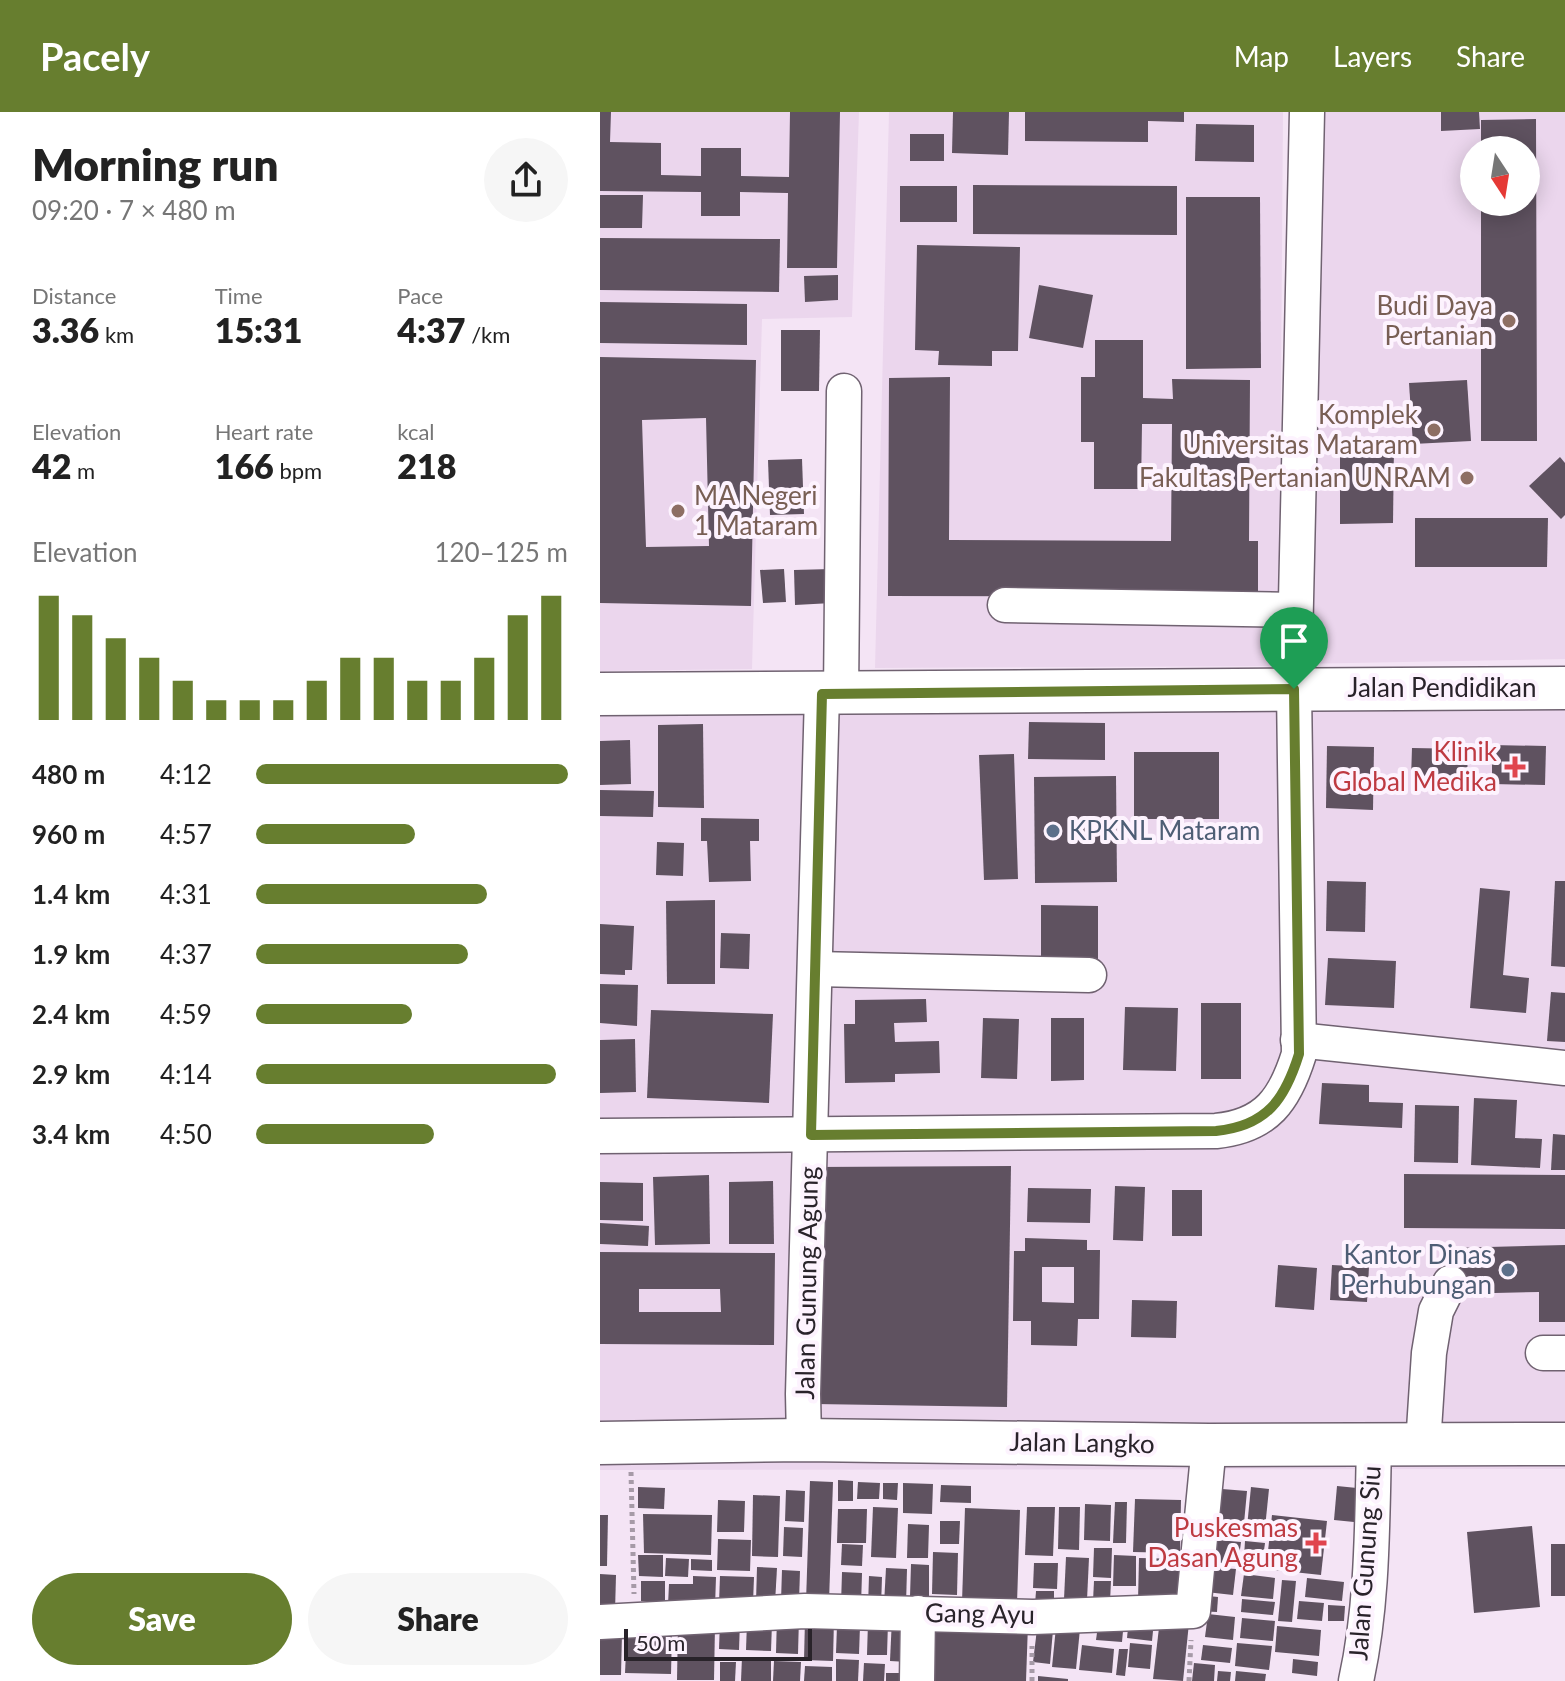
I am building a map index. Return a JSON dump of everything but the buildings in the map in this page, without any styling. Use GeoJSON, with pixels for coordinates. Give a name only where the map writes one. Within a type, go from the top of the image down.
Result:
{"type":"FeatureCollection","features":[{"type":"Feature","properties":{"kind":"main road","name":"Jalan Pendidikan"},"geometry":{"type":"LineString","coordinates":[[600,694],[1565,688]]}},
{"type":"Feature","properties":{"kind":"main road","name":"Jalan Langko"},"geometry":{"type":"LineString","coordinates":[[615,1443],[804,1440],[1209,1445],[1565,1444]]}},
{"type":"Feature","properties":{"kind":"street"},"geometry":{"type":"LineString","coordinates":[[600,1136],[1227,1130],[1255,1120],[1279,1101],[1299,1054],[1294,689],[1307,112]]}},
{"type":"Feature","properties":{"kind":"street","name":"Jalan Gunung Agung"},"geometry":{"type":"LineString","coordinates":[[804,1440],[815,969],[844,391]]}},
{"type":"Feature","properties":{"kind":"street"},"geometry":{"type":"LineString","coordinates":[[1005,605],[1295,610]]}},
{"type":"Feature","properties":{"kind":"street"},"geometry":{"type":"LineString","coordinates":[[815,969],[1089,975]]}},
{"type":"Feature","properties":{"kind":"street"},"geometry":{"type":"LineString","coordinates":[[1298,1040],[1565,1068]]}},
{"type":"Feature","properties":{"kind":"street"},"geometry":{"type":"LineString","coordinates":[[1423,1445],[1433,1325],[1436,1311],[1450,1283]]}},
{"type":"Feature","properties":{"kind":"street"},"geometry":{"type":"LineString","coordinates":[[1193,1611],[1209,1445]]}},
{"type":"Feature","properties":{"kind":"street","name":"Jalan Gunung Siu"},"geometry":{"type":"LineString","coordinates":[[1356,1681],[1364,1641],[1374,1445]]}},
{"type":"Feature","properties":{"kind":"street","name":"Gang Ayu"},"geometry":{"type":"LineString","coordinates":[[600,1622],[805,1611],[1033,1617],[1193,1611]]}},
{"type":"Feature","properties":{"kind":"street"},"geometry":{"type":"LineString","coordinates":[[917,1681],[918,1613]]}},
{"type":"Feature","properties":{"kind":"path"},"geometry":{"type":"LineString","coordinates":[[615,1443],[635,1619]]}},
{"type":"Feature","properties":{"kind":"path"},"geometry":{"type":"LineString","coordinates":[[1189,1681],[1193,1611]]}},
{"type":"Feature","properties":{"kind":"shaded area"},"geometry":{"type":"Polygon","coordinates":[[[600,112],[859,112],[852,317],[762,319],[752,669],[600,671],[600,112]]]}},
{"type":"Feature","properties":{"kind":"shaded area"},"geometry":{"type":"Polygon","coordinates":[[[889,112],[1283,112],[1279,666],[875,668],[889,112]]]}},
{"type":"Feature","properties":{"kind":"shaded area","name":"Komplek Universitas Mataram"},"geometry":{"type":"Polygon","coordinates":[[[1313,112],[1565,112],[1565,659],[1297,664],[1313,112]]]}},
{"type":"Feature","properties":{"kind":"shaded area"},"geometry":{"type":"Polygon","coordinates":[[[1565,695],[1565,1469],[600,1470],[600,706],[1565,695]]]}},
{"type":"Feature","properties":{"kind":"place","name":"Budi Daya Pertanian"},"geometry":{"type":"Point","coordinates":[1509,321]}},
{"type":"Feature","properties":{"kind":"place","name":"Komplek Universitas Mataram"},"geometry":{"type":"Point","coordinates":[1434,430]}},
{"type":"Feature","properties":{"kind":"place","name":"Fakultas Pertanian UNRAM"},"geometry":{"type":"Point","coordinates":[1467,478]}},
{"type":"Feature","properties":{"kind":"place","name":"MA Negeri 1 Mataram"},"geometry":{"type":"Point","coordinates":[678,511]}},
{"type":"Feature","properties":{"kind":"place","name":"Klinik Global Medika"},"geometry":{"type":"Point","coordinates":[1515,767]}},
{"type":"Feature","properties":{"kind":"place","name":"KPKNL Mataram"},"geometry":{"type":"Point","coordinates":[1053,831]}},
{"type":"Feature","properties":{"kind":"place","name":"Kantor Dinas Perhubungan"},"geometry":{"type":"Point","coordinates":[1508,1270]}},
{"type":"Feature","properties":{"kind":"place","name":"Puskesmas Dasan Agung"},"geometry":{"type":"Point","coordinates":[1316,1543]}},
{"type":"Feature","properties":{"kind":"route"},"geometry":{"type":"LineString","coordinates":[[1294,689],[1299,1054],[1288,1087],[1268,1112],[1240,1126],[1216,1131],[811,1135],[822,694],[1294,689]]}}]}
